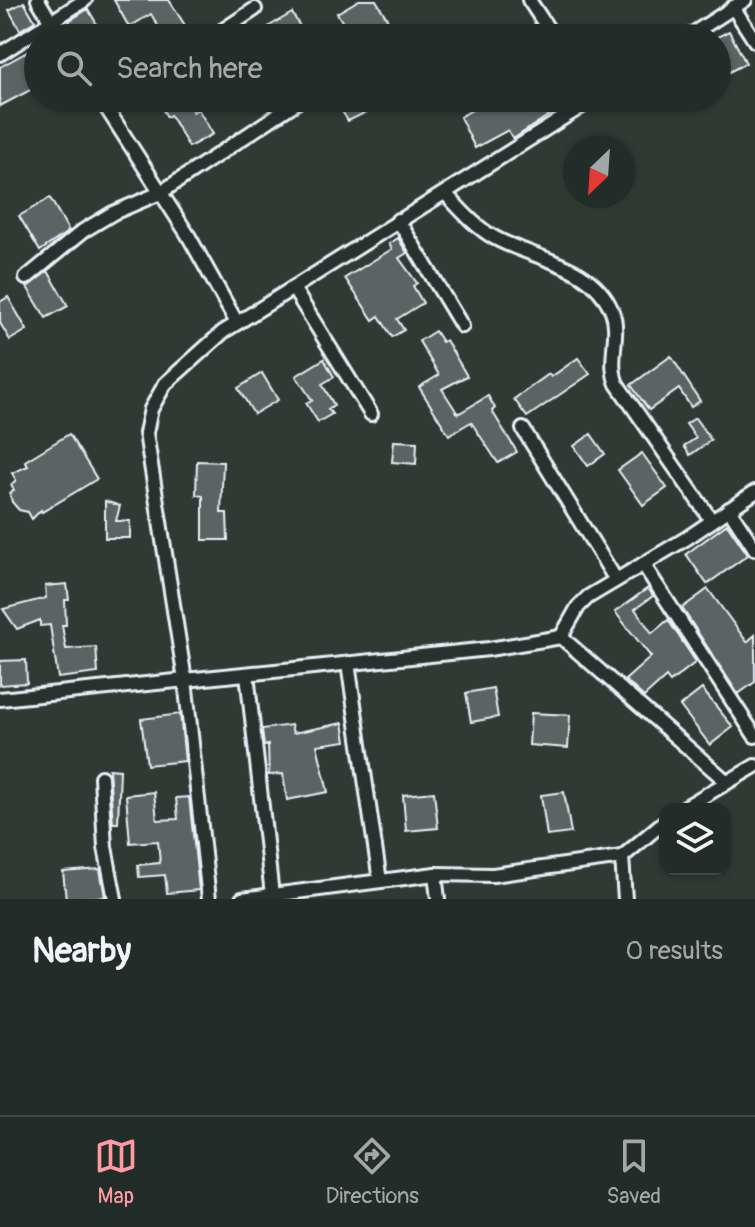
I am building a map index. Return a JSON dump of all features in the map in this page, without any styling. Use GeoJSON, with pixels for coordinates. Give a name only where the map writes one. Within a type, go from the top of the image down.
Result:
{"type":"FeatureCollection","features":[{"type":"Feature","properties":{"kind":"street"},"geometry":{"type":"LineString","coordinates":[[38,0],[51,22]]}},
{"type":"Feature","properties":{"kind":"street"},"geometry":{"type":"LineString","coordinates":[[48,24],[85,0]]}},
{"type":"Feature","properties":{"kind":"street"},"geometry":{"type":"LineString","coordinates":[[529,0],[545,24]]}},
{"type":"Feature","properties":{"kind":"street"},"geometry":{"type":"LineString","coordinates":[[708,24],[739,4],[755,41]]}},
{"type":"Feature","properties":{"kind":"street"},"geometry":{"type":"LineString","coordinates":[[232,24],[255,9]]}},
{"type":"Feature","properties":{"kind":"street"},"geometry":{"type":"LineString","coordinates":[[0,54],[24,39]]}},
{"type":"Feature","properties":{"kind":"street"},"geometry":{"type":"LineString","coordinates":[[109,112],[188,235],[237,323]]}},
{"type":"Feature","properties":{"kind":"street"},"geometry":{"type":"LineString","coordinates":[[26,278],[83,231],[113,213],[160,193],[282,112]]}},
{"type":"Feature","properties":{"kind":"street"},"geometry":{"type":"LineString","coordinates":[[209,899],[185,680],[146,433],[151,409],[165,384],[223,332],[572,112]]}},
{"type":"Feature","properties":{"kind":"street"},"geometry":{"type":"LineString","coordinates":[[445,193],[477,227],[508,245],[572,270],[589,281],[607,303],[614,321],[612,368],[617,384],[712,521]]}},
{"type":"Feature","properties":{"kind":"street"},"geometry":{"type":"LineString","coordinates":[[398,220],[462,326]]}},
{"type":"Feature","properties":{"kind":"street"},"geometry":{"type":"LineString","coordinates":[[293,288],[371,414]]}},
{"type":"Feature","properties":{"kind":"street"},"geometry":{"type":"LineString","coordinates":[[523,429],[616,580]]}},
{"type":"Feature","properties":{"kind":"street"},"geometry":{"type":"LineString","coordinates":[[561,637],[578,607],[588,597],[755,492]]}},
{"type":"Feature","properties":{"kind":"street"},"geometry":{"type":"LineString","coordinates":[[729,509],[755,549]]}},
{"type":"Feature","properties":{"kind":"street"},"geometry":{"type":"LineString","coordinates":[[643,564],[755,736]]}},
{"type":"Feature","properties":{"kind":"street"},"geometry":{"type":"LineString","coordinates":[[0,699],[489,649],[561,637]]}},
{"type":"Feature","properties":{"kind":"street"},"geometry":{"type":"LineString","coordinates":[[561,637],[726,781]]}},
{"type":"Feature","properties":{"kind":"street"},"geometry":{"type":"LineString","coordinates":[[348,663],[380,881]]}},
{"type":"Feature","properties":{"kind":"street"},"geometry":{"type":"LineString","coordinates":[[247,674],[272,895]]}},
{"type":"Feature","properties":{"kind":"street"},"geometry":{"type":"LineString","coordinates":[[691,803],[755,766]]}},
{"type":"Feature","properties":{"kind":"street"},"geometry":{"type":"LineString","coordinates":[[101,777],[105,847],[115,899]]}},
{"type":"Feature","properties":{"kind":"street"},"geometry":{"type":"LineString","coordinates":[[242,899],[435,874],[493,875],[622,857],[659,826]]}},
{"type":"Feature","properties":{"kind":"street"},"geometry":{"type":"LineString","coordinates":[[622,857],[625,899]]}},
{"type":"Feature","properties":{"kind":"street"},"geometry":{"type":"LineString","coordinates":[[435,874],[438,899]]}},
{"type":"Feature","properties":{"kind":"building"},"geometry":{"type":"Polygon","coordinates":[[[114,0],[169,0],[184,24],[157,24],[151,14],[134,24],[127,24],[114,0]]]}},
{"type":"Feature","properties":{"kind":"building"},"geometry":{"type":"Polygon","coordinates":[[[359,0],[376,0],[390,24],[344,24],[337,13],[359,0]]]}},
{"type":"Feature","properties":{"kind":"building"},"geometry":{"type":"Polygon","coordinates":[[[24,2],[35,21],[24,24],[20,30],[9,10],[24,2]]]}},
{"type":"Feature","properties":{"kind":"building"},"geometry":{"type":"Polygon","coordinates":[[[88,9],[97,24],[71,24],[69,21],[88,9]]]}},
{"type":"Feature","properties":{"kind":"building"},"geometry":{"type":"Polygon","coordinates":[[[292,13],[299,24],[273,24],[292,13]]]}},
{"type":"Feature","properties":{"kind":"building"},"geometry":{"type":"Polygon","coordinates":[[[731,35],[746,63],[731,71],[731,35]]]}},
{"type":"Feature","properties":{"kind":"building"},"geometry":{"type":"Polygon","coordinates":[[[24,54],[24,93],[0,106],[0,67],[24,54]]]}},
{"type":"Feature","properties":{"kind":"building"},"geometry":{"type":"Polygon","coordinates":[[[164,112],[200,112],[213,134],[189,147],[170,115],[167,117],[164,112]]]}},
{"type":"Feature","properties":{"kind":"building"},"geometry":{"type":"Polygon","coordinates":[[[343,112],[367,112],[348,121],[343,112]]]}},
{"type":"Feature","properties":{"kind":"building"},"geometry":{"type":"Polygon","coordinates":[[[469,112],[552,113],[513,139],[508,130],[475,148],[460,117],[469,112]]]}},
{"type":"Feature","properties":{"kind":"building"},"geometry":{"type":"Polygon","coordinates":[[[50,198],[69,231],[40,251],[19,216],[50,198]]]}},
{"type":"Feature","properties":{"kind":"building"},"geometry":{"type":"Polygon","coordinates":[[[398,238],[407,253],[399,258],[417,283],[413,286],[423,303],[397,319],[404,330],[392,337],[379,316],[373,320],[345,278],[392,249],[389,244],[398,238]]]}},
{"type":"Feature","properties":{"kind":"building"},"geometry":{"type":"Polygon","coordinates":[[[48,271],[68,306],[46,318],[27,287],[48,271]]]}},
{"type":"Feature","properties":{"kind":"building"},"geometry":{"type":"Polygon","coordinates":[[[8,297],[27,330],[10,340],[0,323],[0,302],[8,297]]]}},
{"type":"Feature","properties":{"kind":"building"},"geometry":{"type":"Polygon","coordinates":[[[435,331],[442,342],[446,340],[467,376],[442,389],[458,414],[488,396],[495,408],[492,411],[517,452],[498,463],[471,422],[449,435],[419,387],[439,375],[419,341],[435,331]]]}},
{"type":"Feature","properties":{"kind":"building"},"geometry":{"type":"Polygon","coordinates":[[[671,356],[700,401],[691,407],[679,389],[649,410],[631,385],[671,356]]]}},
{"type":"Feature","properties":{"kind":"building"},"geometry":{"type":"Polygon","coordinates":[[[578,358],[590,374],[527,417],[514,399],[578,358]]]}},
{"type":"Feature","properties":{"kind":"building"},"geometry":{"type":"Polygon","coordinates":[[[324,359],[334,377],[322,384],[334,405],[328,409],[332,414],[318,422],[306,403],[312,400],[296,376],[324,359]]]}},
{"type":"Feature","properties":{"kind":"building"},"geometry":{"type":"Polygon","coordinates":[[[262,373],[278,400],[254,414],[238,388],[262,373]]]}},
{"type":"Feature","properties":{"kind":"building"},"geometry":{"type":"Polygon","coordinates":[[[695,418],[711,440],[690,455],[684,446],[696,438],[686,424],[695,418]]]}},
{"type":"Feature","properties":{"kind":"building"},"geometry":{"type":"Polygon","coordinates":[[[69,434],[97,479],[41,510],[32,519],[28,512],[19,510],[12,502],[10,494],[14,490],[11,485],[16,480],[12,473],[28,466],[25,461],[69,434]]]}},
{"type":"Feature","properties":{"kind":"building"},"geometry":{"type":"Polygon","coordinates":[[[591,434],[605,454],[588,466],[574,446],[591,434]]]}},
{"type":"Feature","properties":{"kind":"building"},"geometry":{"type":"Polygon","coordinates":[[[394,441],[417,442],[416,464],[392,462],[394,441]]]}},
{"type":"Feature","properties":{"kind":"building"},"geometry":{"type":"Polygon","coordinates":[[[642,453],[667,488],[643,505],[618,470],[642,453]]]}},
{"type":"Feature","properties":{"kind":"building"},"geometry":{"type":"Polygon","coordinates":[[[197,461],[223,462],[221,513],[227,513],[228,540],[203,540],[203,496],[196,495],[197,461]]]}},
{"type":"Feature","properties":{"kind":"building"},"geometry":{"type":"Polygon","coordinates":[[[105,501],[120,506],[116,521],[130,521],[130,538],[105,538],[105,501]]]}},
{"type":"Feature","properties":{"kind":"building"},"geometry":{"type":"Polygon","coordinates":[[[727,524],[748,555],[707,584],[686,554],[727,524]]]}},
{"type":"Feature","properties":{"kind":"building"},"geometry":{"type":"Polygon","coordinates":[[[67,584],[66,625],[62,625],[66,649],[96,647],[98,673],[58,678],[50,625],[40,626],[40,620],[17,629],[3,609],[46,598],[45,586],[67,584]]]}},
{"type":"Feature","properties":{"kind":"building"},"geometry":{"type":"Polygon","coordinates":[[[648,588],[653,596],[635,609],[652,633],[668,620],[696,662],[670,682],[666,677],[644,697],[625,680],[651,657],[615,612],[648,588]]]}},
{"type":"Feature","properties":{"kind":"building"},"geometry":{"type":"Polygon","coordinates":[[[708,589],[747,642],[755,635],[755,682],[738,694],[682,608],[708,589]]]}},
{"type":"Feature","properties":{"kind":"building"},"geometry":{"type":"Polygon","coordinates":[[[26,660],[27,683],[0,685],[0,661],[26,660]]]}},
{"type":"Feature","properties":{"kind":"building"},"geometry":{"type":"Polygon","coordinates":[[[493,688],[498,717],[471,722],[466,693],[493,688]]]}},
{"type":"Feature","properties":{"kind":"building"},"geometry":{"type":"Polygon","coordinates":[[[702,689],[733,727],[710,745],[680,706],[702,689]]]}},
{"type":"Feature","properties":{"kind":"building"},"geometry":{"type":"Polygon","coordinates":[[[531,713],[570,715],[568,748],[529,745],[531,713]]]}},
{"type":"Feature","properties":{"kind":"building"},"geometry":{"type":"Polygon","coordinates":[[[180,714],[185,761],[147,765],[141,719],[180,714]]]}},
{"type":"Feature","properties":{"kind":"building"},"geometry":{"type":"Polygon","coordinates":[[[343,723],[346,741],[317,745],[328,792],[287,800],[283,774],[269,775],[268,745],[264,746],[262,729],[291,725],[293,733],[343,723]]]}},
{"type":"Feature","properties":{"kind":"building"},"geometry":{"type":"Polygon","coordinates":[[[109,769],[120,770],[118,823],[113,823],[109,769]]]}},
{"type":"Feature","properties":{"kind":"building"},"geometry":{"type":"Polygon","coordinates":[[[154,792],[157,820],[178,819],[176,798],[189,797],[199,890],[167,893],[165,875],[139,877],[138,865],[160,863],[158,841],[130,843],[126,795],[154,792]]]}},
{"type":"Feature","properties":{"kind":"building"},"geometry":{"type":"Polygon","coordinates":[[[434,792],[438,828],[406,831],[403,795],[434,792]]]}},
{"type":"Feature","properties":{"kind":"building"},"geometry":{"type":"Polygon","coordinates":[[[564,792],[571,833],[547,836],[541,795],[564,792]]]}},
{"type":"Feature","properties":{"kind":"building"},"geometry":{"type":"Polygon","coordinates":[[[100,869],[105,897],[66,899],[63,872],[100,869]]]}}]}
